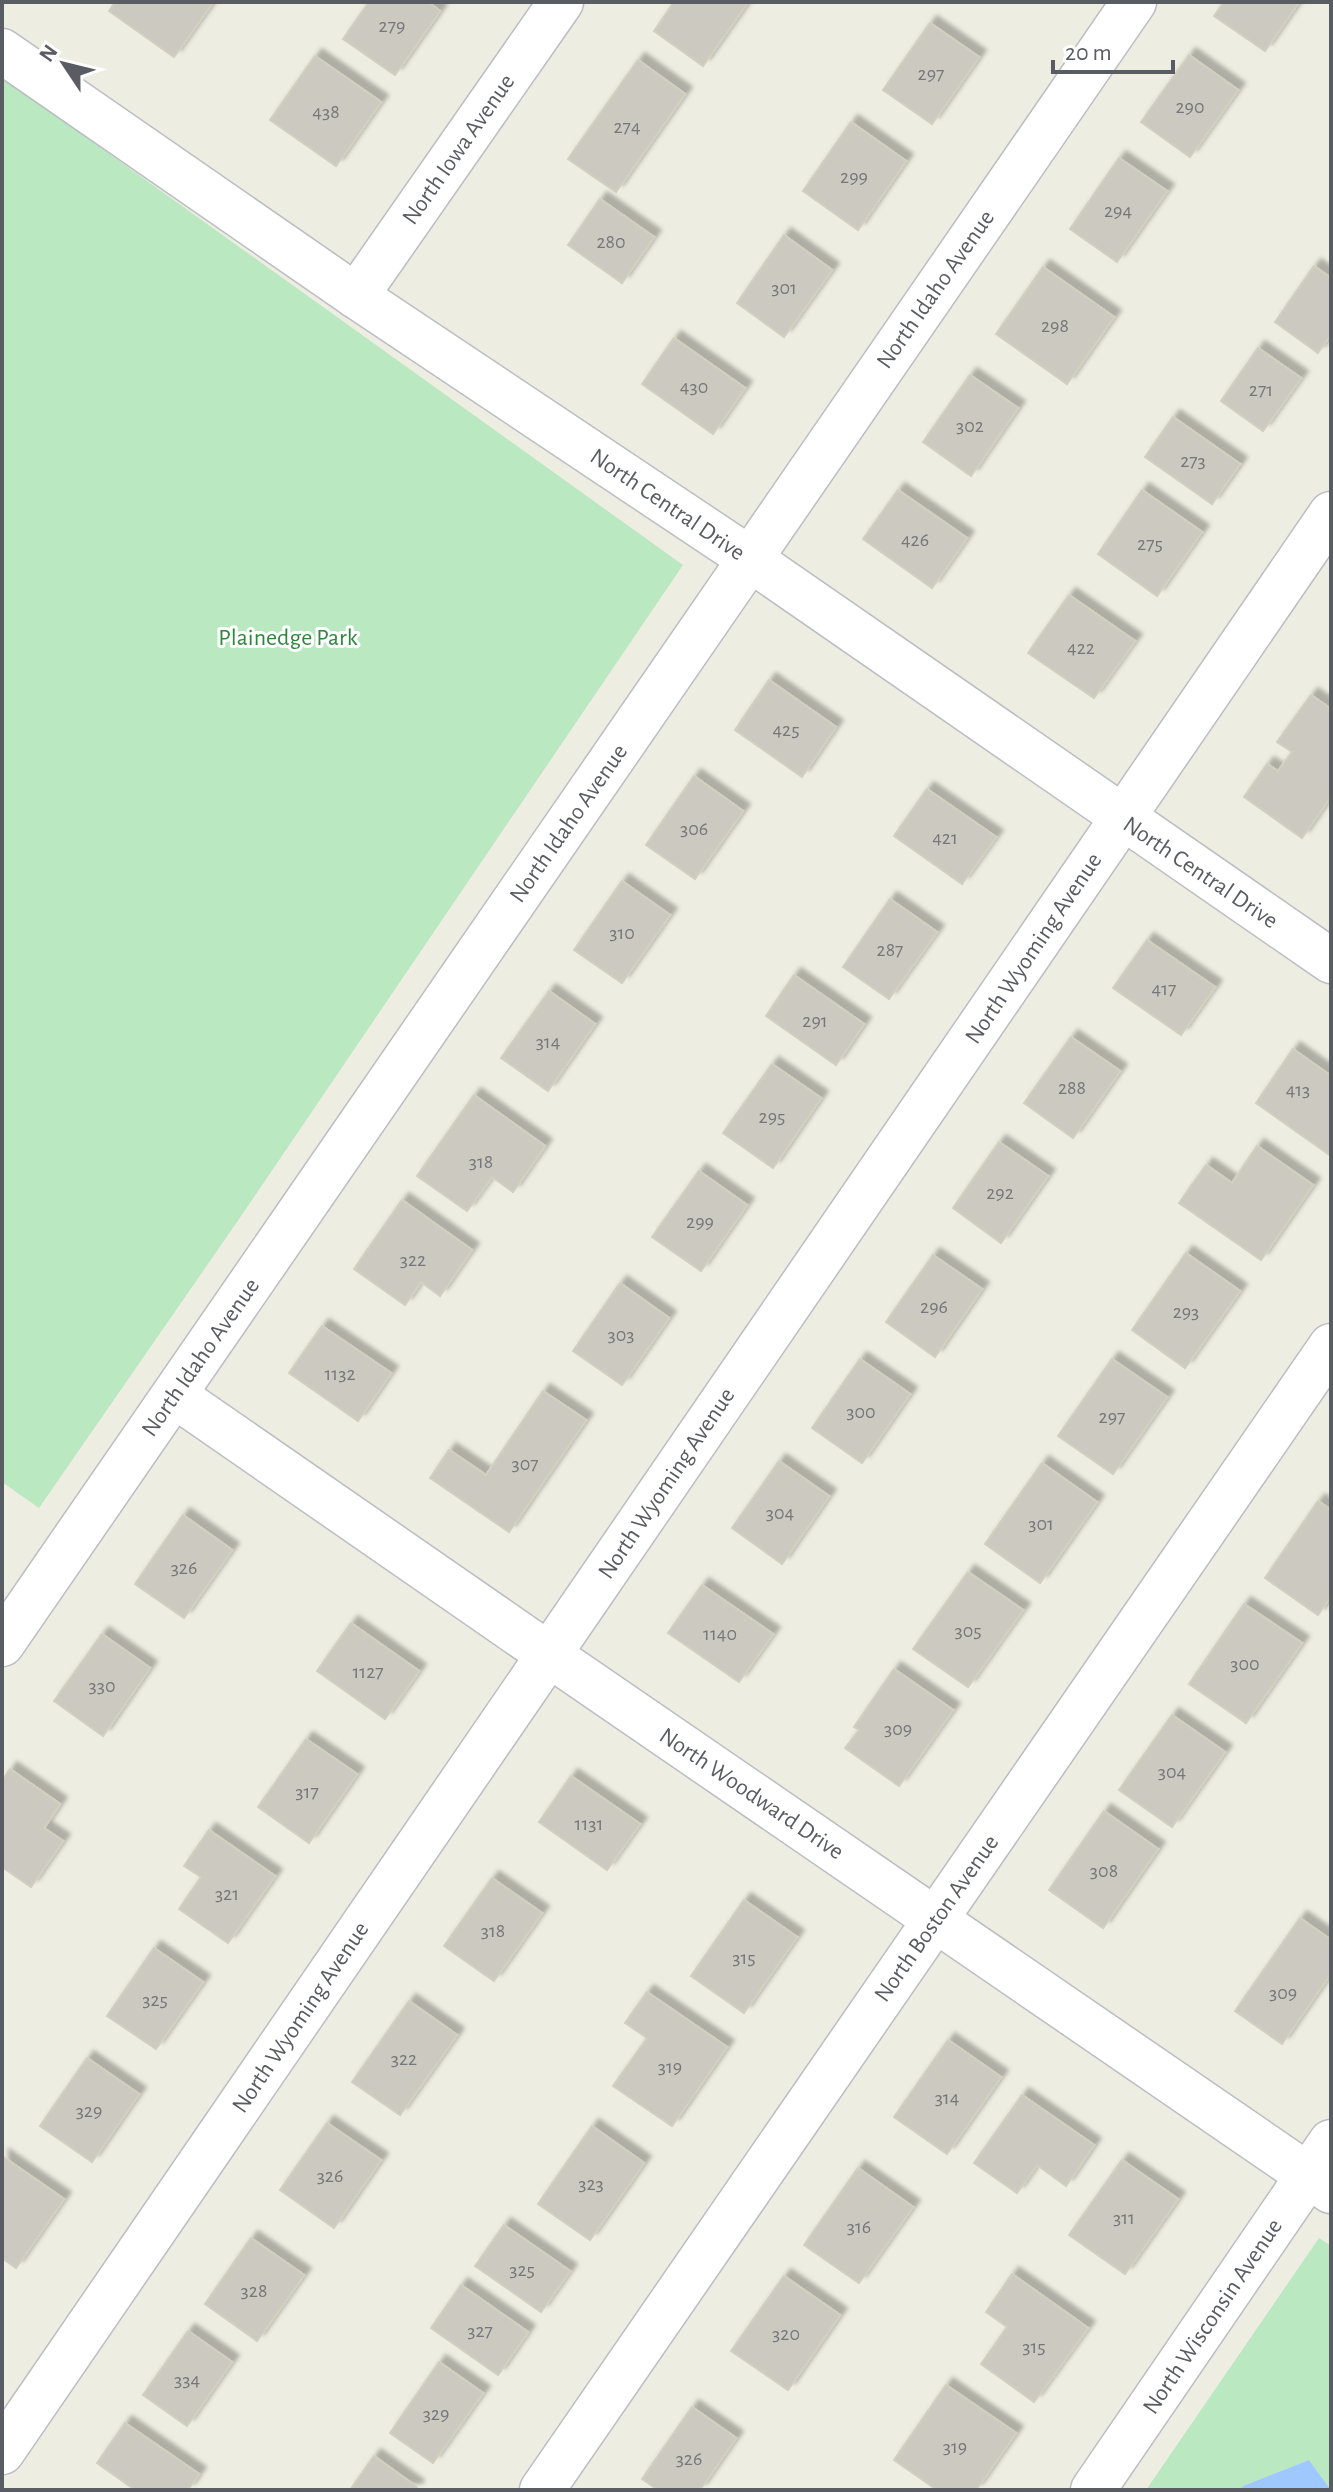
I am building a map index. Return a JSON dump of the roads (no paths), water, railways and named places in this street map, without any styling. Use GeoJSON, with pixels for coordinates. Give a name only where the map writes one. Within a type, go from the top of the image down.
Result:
{"type":"FeatureCollection","features":[{"type":"Feature","properties":{"kind":"street","name":"North Iowa Avenue"},"geometry":{"type":"LineString","coordinates":[[356,296],[561,2]]}},
{"type":"Feature","properties":{"kind":"street","name":"North Idaho Avenue"},"geometry":{"type":"LineString","coordinates":[[2,1644],[1134,2]]}},
{"type":"Feature","properties":{"kind":"street","name":"North Central Drive"},"geometry":{"type":"LineString","coordinates":[[2,51],[356,296],[750,559],[1331,961]]}},
{"type":"Feature","properties":{"kind":"street","name":"North Wyoming Avenue"},"geometry":{"type":"LineString","coordinates":[[2,2452],[1331,514]]}},
{"type":"Feature","properties":{"kind":"street","name":"North Boston Avenue"},"geometry":{"type":"LineString","coordinates":[[542,2490],[1331,1346]]}},
{"type":"Feature","properties":{"kind":"street","name":"North Woodward Drive"},"geometry":{"type":"LineString","coordinates":[[174,1395],[936,1919],[1324,2169]]}},
{"type":"Feature","properties":{"kind":"street","name":"North Wisconsin Avenue"},"geometry":{"type":"LineString","coordinates":[[1093,2490],[1324,2169]]}},
{"type":"Feature","properties":{"kind":"water"},"geometry":{"type":"Polygon","coordinates":[[[1309,2460],[1331,2490],[1240,2490],[1243,2486],[1309,2460]]]}},
{"type":"Feature","properties":{"kind":"park label","name":"Plainedge Park"},"geometry":{"type":"Point","coordinates":[288,637]}}]}
